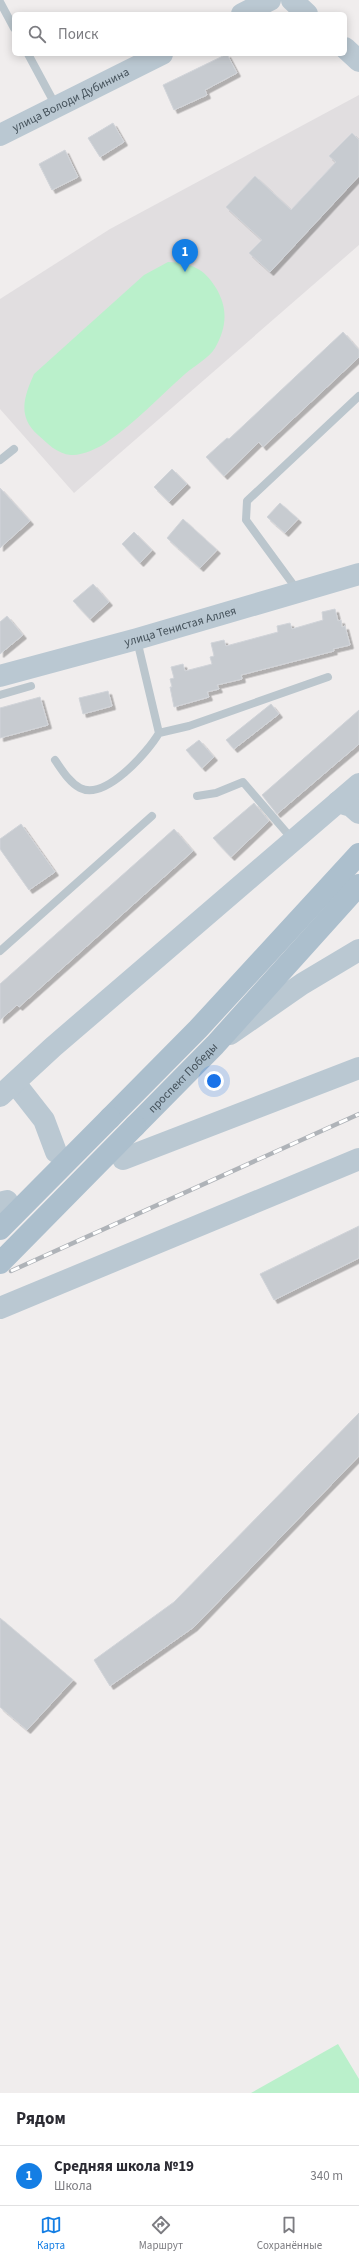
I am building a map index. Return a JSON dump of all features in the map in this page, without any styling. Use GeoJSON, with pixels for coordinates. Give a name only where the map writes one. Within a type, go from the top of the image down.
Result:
{"type":"FeatureCollection","features":[{"type":"Feature","properties":{"kind":"main road","name":"проспект Победы"},"geometry":{"type":"LineString","coordinates":[[0,1229],[198,1029],[359,854]]}},
{"type":"Feature","properties":{"kind":"main road","name":"проспект Победы"},"geometry":{"type":"LineString","coordinates":[[0,1263],[215,1045],[359,885]]}},
{"type":"Feature","properties":{"kind":"street"},"geometry":{"type":"LineString","coordinates":[[246,12],[270,0]]}},
{"type":"Feature","properties":{"kind":"street"},"geometry":{"type":"LineString","coordinates":[[292,0],[305,12]]}},
{"type":"Feature","properties":{"kind":"street"},"geometry":{"type":"LineString","coordinates":[[347,50],[359,61]]}},
{"type":"Feature","properties":{"kind":"street","name":"улица Володи Дубинина"},"geometry":{"type":"LineString","coordinates":[[0,135],[158,56]]}},
{"type":"Feature","properties":{"kind":"street","name":"улица Тенистая Аллея"},"geometry":{"type":"LineString","coordinates":[[0,676],[137,639],[359,574]]}},
{"type":"Feature","properties":{"kind":"street"},"geometry":{"type":"LineString","coordinates":[[56,1152],[44,1120],[7,1090],[292,840],[359,784]]}},
{"type":"Feature","properties":{"kind":"street"},"geometry":{"type":"LineString","coordinates":[[338,802],[351,806],[359,813]]}},
{"type":"Feature","properties":{"kind":"street"},"geometry":{"type":"LineString","coordinates":[[215,1045],[302,984],[359,950]]}},
{"type":"Feature","properties":{"kind":"street"},"geometry":{"type":"LineString","coordinates":[[123,1159],[359,1068]]}},
{"type":"Feature","properties":{"kind":"street"},"geometry":{"type":"LineString","coordinates":[[0,1308],[359,1159]]}},
{"type":"Feature","properties":{"kind":"lane"},"geometry":{"type":"LineString","coordinates":[[0,2],[12,24]]}},
{"type":"Feature","properties":{"kind":"lane"},"geometry":{"type":"LineString","coordinates":[[29,56],[56,107]]}},
{"type":"Feature","properties":{"kind":"lane"},"geometry":{"type":"LineString","coordinates":[[299,592],[246,520],[247,501],[359,396]]}},
{"type":"Feature","properties":{"kind":"lane"},"geometry":{"type":"LineString","coordinates":[[0,460],[14,449]]}},
{"type":"Feature","properties":{"kind":"lane"},"geometry":{"type":"LineString","coordinates":[[55,760],[66,776],[80,788],[93,791],[112,783],[130,768],[153,745],[159,733],[137,639]]}},
{"type":"Feature","properties":{"kind":"lane"},"geometry":{"type":"LineString","coordinates":[[159,733],[189,726],[328,677]]}},
{"type":"Feature","properties":{"kind":"lane"},"geometry":{"type":"LineString","coordinates":[[0,695],[31,686]]}},
{"type":"Feature","properties":{"kind":"lane"},"geometry":{"type":"LineString","coordinates":[[197,796],[216,793],[243,782],[292,840]]}},
{"type":"Feature","properties":{"kind":"lane"},"geometry":{"type":"LineString","coordinates":[[0,951],[152,816]]}},
{"type":"Feature","properties":{"kind":"shaded area"},"geometry":{"type":"Polygon","coordinates":[[[359,95],[359,245],[74,493],[0,409],[0,299],[110,229],[359,95]]]}},
{"type":"Feature","properties":{"kind":"green space"},"geometry":{"type":"Polygon","coordinates":[[[168,262],[190,265],[202,271],[220,295],[224,310],[224,325],[215,348],[209,355],[185,374],[137,418],[104,444],[80,454],[71,455],[61,453],[38,435],[27,421],[24,406],[25,398],[34,374],[144,275],[168,262]]]}},
{"type":"Feature","properties":{"kind":"green space"},"geometry":{"type":"Polygon","coordinates":[[[338,2044],[359,2079],[359,2093],[251,2093],[338,2044]]]}},
{"type":"Feature","properties":{"kind":"building"},"geometry":{"type":"Polygon","coordinates":[[[223,56],[228,56],[237,73],[205,90],[207,95],[174,110],[163,85],[223,56]]]}},
{"type":"Feature","properties":{"kind":"building"},"geometry":{"type":"Polygon","coordinates":[[[113,123],[124,142],[100,157],[88,138],[113,123]]]}},
{"type":"Feature","properties":{"kind":"building"},"geometry":{"type":"Polygon","coordinates":[[[352,133],[359,140],[359,176],[270,272],[249,253],[262,240],[226,207],[255,176],[291,210],[336,162],[329,156],[352,133]]]}},
{"type":"Feature","properties":{"kind":"building"},"geometry":{"type":"Polygon","coordinates":[[[65,150],[78,177],[52,190],[39,164],[65,150]]]}},
{"type":"Feature","properties":{"kind":"building"},"geometry":{"type":"Polygon","coordinates":[[[343,332],[359,350],[359,357],[263,447],[259,442],[224,476],[206,457],[227,438],[229,439],[343,332]]]}},
{"type":"Feature","properties":{"kind":"building"},"geometry":{"type":"Polygon","coordinates":[[[172,469],[187,484],[169,502],[154,487],[172,469]]]}},
{"type":"Feature","properties":{"kind":"building"},"geometry":{"type":"Polygon","coordinates":[[[0,488],[30,521],[0,548],[0,488]]]}},
{"type":"Feature","properties":{"kind":"building"},"geometry":{"type":"Polygon","coordinates":[[[280,503],[298,519],[285,533],[267,517],[280,503]]]}},
{"type":"Feature","properties":{"kind":"building"},"geometry":{"type":"Polygon","coordinates":[[[183,519],[217,550],[200,568],[167,538],[183,519]]]}},
{"type":"Feature","properties":{"kind":"building"},"geometry":{"type":"Polygon","coordinates":[[[134,532],[152,550],[140,563],[122,544],[134,532]]]}},
{"type":"Feature","properties":{"kind":"building"},"geometry":{"type":"Polygon","coordinates":[[[93,584],[109,602],[90,619],[73,601],[93,584]]]}},
{"type":"Feature","properties":{"kind":"building"},"geometry":{"type":"Polygon","coordinates":[[[335,609],[338,621],[341,620],[342,627],[345,626],[350,645],[333,649],[334,651],[241,675],[242,679],[217,685],[219,689],[207,692],[209,697],[174,707],[170,687],[172,687],[170,679],[174,678],[171,667],[183,664],[185,671],[212,664],[210,657],[214,656],[211,643],[224,640],[226,646],[278,632],[277,626],[290,623],[292,629],[323,620],[322,612],[335,609]]]}},
{"type":"Feature","properties":{"kind":"building"},"geometry":{"type":"Polygon","coordinates":[[[7,616],[23,635],[0,654],[0,622],[7,616]]]}},
{"type":"Feature","properties":{"kind":"building"},"geometry":{"type":"Polygon","coordinates":[[[108,691],[112,706],[83,714],[79,698],[108,691]]]}},
{"type":"Feature","properties":{"kind":"building"},"geometry":{"type":"Polygon","coordinates":[[[40,697],[48,725],[0,738],[0,708],[40,697]]]}},
{"type":"Feature","properties":{"kind":"building"},"geometry":{"type":"Polygon","coordinates":[[[271,704],[279,714],[234,749],[226,740],[271,704]]]}},
{"type":"Feature","properties":{"kind":"building"},"geometry":{"type":"Polygon","coordinates":[[[359,710],[359,744],[277,814],[262,795],[359,710]]]}},
{"type":"Feature","properties":{"kind":"building"},"geometry":{"type":"Polygon","coordinates":[[[199,740],[214,757],[202,768],[186,750],[199,740]]]}},
{"type":"Feature","properties":{"kind":"building"},"geometry":{"type":"Polygon","coordinates":[[[254,803],[269,821],[231,857],[213,838],[254,803]]]}},
{"type":"Feature","properties":{"kind":"building"},"geometry":{"type":"Polygon","coordinates":[[[21,824],[55,872],[29,890],[0,849],[0,839],[21,824]]]}},
{"type":"Feature","properties":{"kind":"building"},"geometry":{"type":"Polygon","coordinates":[[[174,829],[193,851],[19,1007],[17,1005],[0,1020],[0,984],[174,829]]]}},
{"type":"Feature","properties":{"kind":"building"},"geometry":{"type":"Polygon","coordinates":[[[359,1226],[359,1258],[274,1300],[260,1274],[359,1226]]]}},
{"type":"Feature","properties":{"kind":"building"},"geometry":{"type":"Polygon","coordinates":[[[359,1413],[359,1456],[194,1627],[110,1686],[94,1660],[174,1602],[359,1413]]]}},
{"type":"Feature","properties":{"kind":"building"},"geometry":{"type":"Polygon","coordinates":[[[0,1618],[73,1680],[27,1730],[0,1707],[0,1618]]]}},
{"type":"Feature","properties":{"kind":"railway"},"geometry":{"type":"LineString","coordinates":[[11,1271],[359,1114]]}},
{"type":"Feature","properties":{"kind":"place","name":"Средняя школа №19"},"geometry":{"type":"Point","coordinates":[185,272]}}]}
